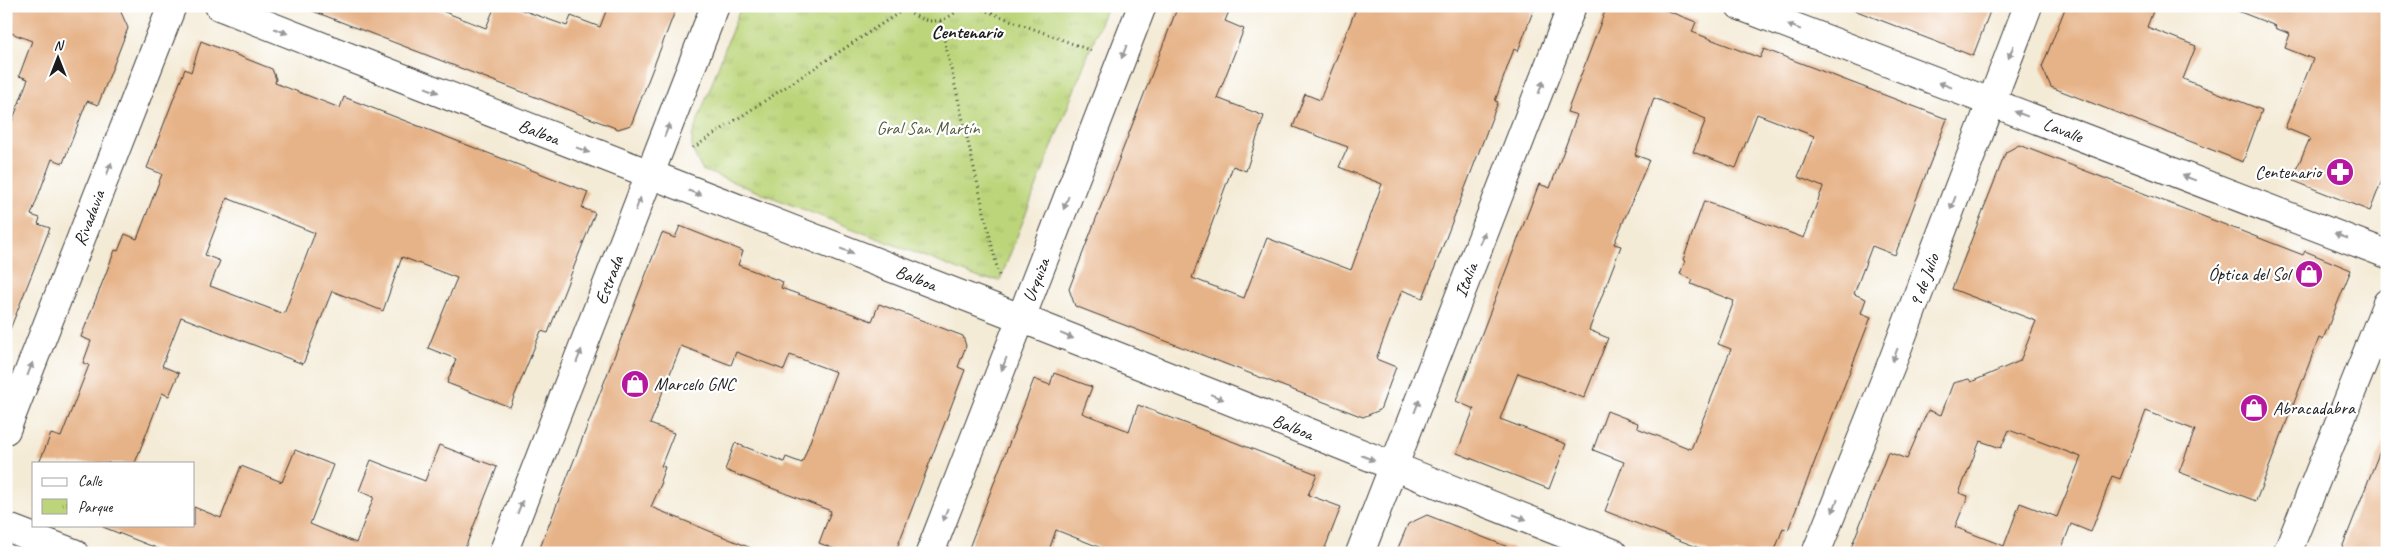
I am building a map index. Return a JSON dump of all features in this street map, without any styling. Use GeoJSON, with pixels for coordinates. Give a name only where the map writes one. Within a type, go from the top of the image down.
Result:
{"type":"FeatureCollection","features":[{"type":"Feature","properties":{"kind":"street","name":"Rivadavia"},"geometry":{"type":"LineString","coordinates":[[6,430],[172,6]]}},
{"type":"Feature","properties":{"kind":"street","name":"Balboa"},"geometry":{"type":"LineString","coordinates":[[219,6],[650,176],[1021,318],[1394,468],[1613,553]]}},
{"type":"Feature","properties":{"kind":"street","name":"Estrada"},"geometry":{"type":"LineString","coordinates":[[503,553],[715,6]]}},
{"type":"Feature","properties":{"kind":"street","name":"Urquiza"},"geometry":{"type":"LineString","coordinates":[[930,553],[1142,6]]}},
{"type":"Feature","properties":{"kind":"street","name":"Italia"},"geometry":{"type":"LineString","coordinates":[[1360,553],[1572,6]]}},
{"type":"Feature","properties":{"kind":"street","name":"Lavalle"},"geometry":{"type":"LineString","coordinates":[[1740,6],[2387,254]]}},
{"type":"Feature","properties":{"kind":"street","name":"9 de Julio"},"geometry":{"type":"LineString","coordinates":[[1816,553],[1893,360],[2028,6]]}},
{"type":"Feature","properties":{"kind":"street"},"geometry":{"type":"LineString","coordinates":[[2288,553],[2387,303]]}},
{"type":"Feature","properties":{"kind":"street"},"geometry":{"type":"LineString","coordinates":[[6,526],[74,553]]}},
{"type":"Feature","properties":{"kind":"path"},"geometry":{"type":"LineString","coordinates":[[692,149],[905,7],[921,19],[940,21],[949,18],[961,6]]}},
{"type":"Feature","properties":{"kind":"path"},"geometry":{"type":"LineString","coordinates":[[973,6],[1120,62]]}},
{"type":"Feature","properties":{"kind":"path"},"geometry":{"type":"LineString","coordinates":[[940,21],[1000,280],[1021,318]]}},
{"type":"Feature","properties":{"kind":"green space","name":"Gral San Martín"},"geometry":{"type":"Polygon","coordinates":[[[741,6],[1107,6],[1000,280],[982,279],[702,170],[692,149],[692,136],[741,6]]]}},
{"type":"Feature","properties":{"kind":"building"},"geometry":{"type":"Polygon","coordinates":[[[6,6],[110,6],[120,10],[128,28],[98,105],[87,101],[63,163],[52,159],[31,215],[40,218],[38,224],[50,228],[7,337],[6,138],[28,79],[19,76],[32,41],[6,31],[6,6]]]}},
{"type":"Feature","properties":{"kind":"building"},"geometry":{"type":"Polygon","coordinates":[[[305,6],[429,6],[486,28],[495,6],[511,6],[567,26],[571,16],[600,27],[608,6],[677,6],[631,125],[618,129],[305,8],[305,6]]]}},
{"type":"Feature","properties":{"kind":"building"},"geometry":{"type":"Polygon","coordinates":[[[1178,6],[1231,6],[1225,21],[1244,29],[1217,98],[1264,116],[1246,171],[1233,166],[1192,278],[1244,298],[1267,238],[1351,270],[1382,184],[1339,167],[1348,147],[1293,127],[1305,94],[1320,100],[1357,6],[1535,6],[1518,51],[1514,49],[1495,101],[1498,102],[1423,298],[1402,290],[1376,359],[1396,367],[1380,410],[1363,417],[1075,306],[1069,289],[1178,6]]]}},
{"type":"Feature","properties":{"kind":"building"},"geometry":{"type":"Polygon","coordinates":[[[1607,6],[1655,6],[1696,22],[1692,32],[1760,58],[1764,49],[1947,119],[1895,255],[1872,246],[1854,294],[1866,299],[1861,313],[1871,317],[1788,530],[1783,528],[1774,553],[1712,553],[1605,511],[1624,462],[1593,450],[1607,411],[1638,423],[1637,428],[1691,449],[1731,349],[1718,344],[1734,301],[1691,284],[1693,280],[1680,274],[1685,261],[1683,260],[1704,201],[1804,238],[1823,187],[1798,177],[1814,136],[1757,114],[1736,168],[1693,152],[1706,119],[1654,98],[1635,155],[1649,160],[1614,244],[1621,246],[1589,330],[1608,338],[1584,398],[1518,373],[1500,419],[1566,444],[1549,489],[1457,453],[1474,409],[1456,401],[1539,184],[1550,188],[1577,115],[1567,112],[1607,6]]]}},
{"type":"Feature","properties":{"kind":"building"},"geometry":{"type":"Polygon","coordinates":[[[1850,6],[1992,6],[1973,56],[1849,8],[1850,6]]]}},
{"type":"Feature","properties":{"kind":"building"},"geometry":{"type":"Polygon","coordinates":[[[2066,6],[2155,6],[2147,27],[2196,46],[2183,79],[2262,110],[2243,162],[2051,87],[2042,67],[2066,6]]]}},
{"type":"Feature","properties":{"kind":"building"},"geometry":{"type":"Polygon","coordinates":[[[2231,6],[2387,6],[2387,167],[2370,211],[2294,181],[2295,178],[2293,177],[2310,138],[2285,128],[2313,59],[2285,48],[2290,34],[2275,28],[2276,26],[2230,8],[2231,6]]]}},
{"type":"Feature","properties":{"kind":"building"},"geometry":{"type":"Polygon","coordinates":[[[201,41],[272,69],[276,79],[275,83],[340,108],[344,97],[588,192],[582,208],[595,213],[548,333],[541,331],[510,407],[447,383],[456,359],[428,348],[457,278],[402,257],[383,311],[332,291],[303,364],[181,317],[162,366],[179,373],[169,396],[162,393],[135,462],[39,462],[51,434],[61,437],[89,365],[83,363],[91,341],[81,337],[115,250],[118,251],[125,234],[137,239],[162,174],[147,168],[185,69],[191,72],[201,41]],[[227,198],[205,255],[220,261],[210,286],[284,314],[315,233],[227,198]]]}},
{"type":"Feature","properties":{"kind":"building"},"geometry":{"type":"Polygon","coordinates":[[[2019,145],[2303,255],[2305,251],[2351,270],[2323,339],[2319,338],[2256,501],[2179,472],[2195,430],[2146,411],[2120,479],[2112,476],[2091,532],[2071,524],[2060,553],[1849,553],[1888,452],[1907,459],[1928,410],[1941,415],[1953,383],[1969,379],[1971,382],[2020,361],[2036,321],[1952,289],[2006,152],[2019,145]],[[2009,430],[2001,448],[1980,441],[1959,493],[1968,496],[1955,527],[2004,546],[2020,503],[2057,517],[2081,457],[2009,430]]]}},
{"type":"Feature","properties":{"kind":"building"},"geometry":{"type":"Polygon","coordinates":[[[680,226],[743,251],[738,265],[783,282],[781,288],[872,321],[879,304],[963,336],[966,346],[958,367],[965,370],[895,553],[844,553],[819,543],[831,511],[725,470],[735,443],[784,462],[786,457],[802,463],[836,372],[790,355],[784,370],[736,352],[731,365],[681,346],[650,424],[674,433],[661,466],[665,467],[660,481],[662,482],[651,507],[763,553],[538,553],[662,233],[675,238],[680,226]]]}},
{"type":"Feature","properties":{"kind":"building"},"geometry":{"type":"Polygon","coordinates":[[[1054,373],[1092,387],[1082,413],[1129,431],[1138,405],[1317,474],[1308,495],[1341,507],[1323,553],[1114,553],[1056,530],[1048,553],[967,553],[1034,379],[1050,385],[1054,373]]]}},
{"type":"Feature","properties":{"kind":"building"},"geometry":{"type":"Polygon","coordinates":[[[2385,438],[2387,438],[2387,553],[2340,553],[2385,438]]]}},
{"type":"Feature","properties":{"kind":"building"},"geometry":{"type":"Polygon","coordinates":[[[439,445],[497,467],[463,553],[169,553],[103,527],[195,526],[195,507],[221,518],[241,466],[282,482],[295,450],[333,465],[310,524],[356,543],[374,497],[359,491],[371,460],[425,481],[439,445]]]}},
{"type":"Feature","properties":{"kind":"building"},"geometry":{"type":"Polygon","coordinates":[[[1427,515],[1518,551],[1517,553],[1396,553],[1408,524],[1427,515]]]}},
{"type":"Feature","properties":{"kind":"place","name":"Centenario"},"geometry":{"type":"Point","coordinates":[2340,172]}},
{"type":"Feature","properties":{"kind":"place","name":"Óptica del Sol"},"geometry":{"type":"Point","coordinates":[2309,274]}},
{"type":"Feature","properties":{"kind":"place","name":"Marcelo GNC"},"geometry":{"type":"Point","coordinates":[635,384]}},
{"type":"Feature","properties":{"kind":"place","name":"Abracadabra"},"geometry":{"type":"Point","coordinates":[2254,408]}},
{"type":"Feature","properties":{"kind":"district","name":"Centenario"},"geometry":{"type":"Point","coordinates":[967,31]}}]}
